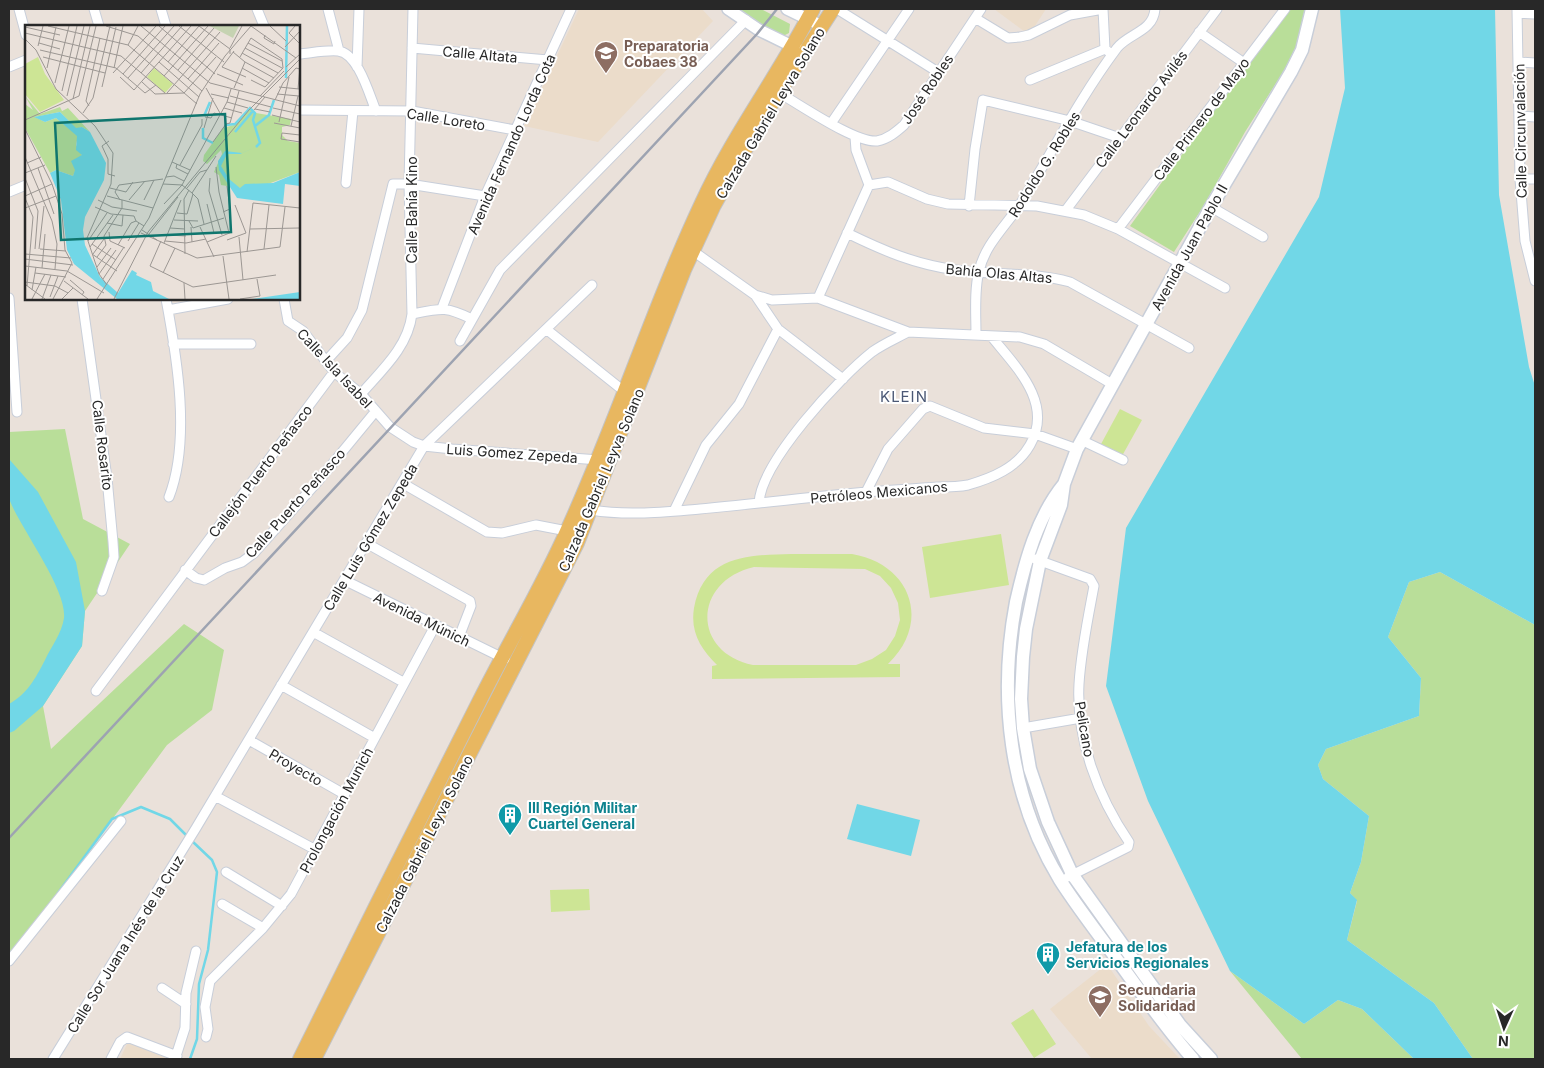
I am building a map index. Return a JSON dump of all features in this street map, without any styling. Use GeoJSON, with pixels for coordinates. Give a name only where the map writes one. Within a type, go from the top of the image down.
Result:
{"type":"FeatureCollection","features":[{"type":"Feature","properties":{"kind":"main road","name":"Calzada Gabriel Leyva Solano"},"geometry":{"type":"LineString","coordinates":[[304,1059],[384,906],[516,664],[591,510],[693,251],[737,162],[779,93],[835,9]]}},
{"type":"Feature","properties":{"kind":"main road","name":"Avenida Juan Pablo II"},"geometry":{"type":"LineString","coordinates":[[1211,1059],[1180,1025],[1066,877],[1038,794],[1023,728],[1022,656],[1032,595],[1040,561],[1062,505],[1064,484],[1079,445],[1211,207],[1291,72],[1302,50],[1312,9]]}},
{"type":"Feature","properties":{"kind":"main road","name":"Calzada Gabriel Leyva Solano"},"geometry":{"type":"LineString","coordinates":[[384,906],[501,658],[549,569],[567,531],[599,460],[702,201],[742,127],[793,46],[810,14]]}},
{"type":"Feature","properties":{"kind":"main road","name":"Avenida Juan Pablo II"},"geometry":{"type":"LineString","coordinates":[[1064,484],[1050,500],[1028,556],[1011,636],[1008,670],[1010,732],[1016,768],[1029,813],[1066,877],[1165,1026],[1193,1059]]}},
{"type":"Feature","properties":{"kind":"street"},"geometry":{"type":"LineString","coordinates":[[19,9],[25,31]]}},
{"type":"Feature","properties":{"kind":"street"},"geometry":{"type":"LineString","coordinates":[[94,9],[99,25]]}},
{"type":"Feature","properties":{"kind":"street"},"geometry":{"type":"LineString","coordinates":[[161,9],[166,25]]}},
{"type":"Feature","properties":{"kind":"street"},"geometry":{"type":"LineString","coordinates":[[256,9],[264,25]]}},
{"type":"Feature","properties":{"kind":"street"},"geometry":{"type":"LineString","coordinates":[[328,9],[339,51]]}},
{"type":"Feature","properties":{"kind":"street"},"geometry":{"type":"LineString","coordinates":[[357,67],[360,9]]}},
{"type":"Feature","properties":{"kind":"street","name":"Calle Bahía Kino"},"geometry":{"type":"LineString","coordinates":[[361,394],[396,353],[410,331],[412,314],[409,184],[413,9]]}},
{"type":"Feature","properties":{"kind":"street","name":"Avenida Fernando Lorda Cota"},"geometry":{"type":"LineString","coordinates":[[442,308],[484,196],[571,9]]}},
{"type":"Feature","properties":{"kind":"street"},"geometry":{"type":"LineString","coordinates":[[728,9],[805,54]]}},
{"type":"Feature","properties":{"kind":"street"},"geometry":{"type":"LineString","coordinates":[[787,9],[810,14],[822,26]]}},
{"type":"Feature","properties":{"kind":"street"},"geometry":{"type":"LineString","coordinates":[[835,9],[938,72]]}},
{"type":"Feature","properties":{"kind":"street"},"geometry":{"type":"LineString","coordinates":[[832,122],[909,9]]}},
{"type":"Feature","properties":{"kind":"street","name":"José Robles"},"geometry":{"type":"LineString","coordinates":[[855,137],[876,141],[887,138],[904,125],[981,9]]}},
{"type":"Feature","properties":{"kind":"street"},"geometry":{"type":"LineString","coordinates":[[975,18],[1008,38],[1029,35],[1070,15],[1103,9],[1105,49]]}},
{"type":"Feature","properties":{"kind":"street","name":"Calle Leonardo Avilés"},"geometry":{"type":"LineString","coordinates":[[1066,210],[1217,9]]}},
{"type":"Feature","properties":{"kind":"street","name":"Calle Primero de Mayo"},"geometry":{"type":"LineString","coordinates":[[1118,229],[1284,9]]}},
{"type":"Feature","properties":{"kind":"street","name":"Rodoldo G. Robles"},"geometry":{"type":"LineString","coordinates":[[976,335],[978,272],[990,245],[1019,206],[1070,121],[1114,55],[1124,42],[1141,32],[1155,11]]}},
{"type":"Feature","properties":{"kind":"street"},"geometry":{"type":"LineString","coordinates":[[1517,11],[1535,14]]}},
{"type":"Feature","properties":{"kind":"street","name":"Calle Circunvalación"},"geometry":{"type":"LineString","coordinates":[[1517,11],[1520,179],[1525,241],[1535,281]]}},
{"type":"Feature","properties":{"kind":"street"},"geometry":{"type":"LineString","coordinates":[[460,341],[500,270],[746,20]]}},
{"type":"Feature","properties":{"kind":"street"},"geometry":{"type":"LineString","coordinates":[[1199,32],[1244,62]]}},
{"type":"Feature","properties":{"kind":"street","name":"Calle Altata"},"geometry":{"type":"LineString","coordinates":[[412,48],[548,60]]}},
{"type":"Feature","properties":{"kind":"street"},"geometry":{"type":"LineString","coordinates":[[1105,49],[1114,55]]}},
{"type":"Feature","properties":{"kind":"street"},"geometry":{"type":"LineString","coordinates":[[1030,80],[1105,49]]}},
{"type":"Feature","properties":{"kind":"street"},"geometry":{"type":"LineString","coordinates":[[300,54],[339,51],[353,59],[376,111]]}},
{"type":"Feature","properties":{"kind":"street"},"geometry":{"type":"LineString","coordinates":[[9,67],[25,60]]}},
{"type":"Feature","properties":{"kind":"street"},"geometry":{"type":"LineString","coordinates":[[1519,62],[1535,63]]}},
{"type":"Feature","properties":{"kind":"street"},"geometry":{"type":"LineString","coordinates":[[779,93],[855,137],[856,150],[869,185],[818,298]]}},
{"type":"Feature","properties":{"kind":"street"},"geometry":{"type":"LineString","coordinates":[[969,206],[981,102],[983,100],[994,101],[1070,121],[1120,138]]}},
{"type":"Feature","properties":{"kind":"street","name":"Calle Loreto"},"geometry":{"type":"LineString","coordinates":[[300,110],[412,111],[515,130]]}},
{"type":"Feature","properties":{"kind":"street"},"geometry":{"type":"LineString","coordinates":[[346,183],[353,111]]}},
{"type":"Feature","properties":{"kind":"street"},"geometry":{"type":"LineString","coordinates":[[1519,116],[1535,116]]}},
{"type":"Feature","properties":{"kind":"street"},"geometry":{"type":"LineString","coordinates":[[1520,179],[1535,179]]}},
{"type":"Feature","properties":{"kind":"street"},"geometry":{"type":"LineString","coordinates":[[326,361],[347,338],[362,310],[391,186],[396,182],[484,196]]}},
{"type":"Feature","properties":{"kind":"street"},"geometry":{"type":"LineString","coordinates":[[869,185],[888,182],[927,199],[969,206],[1019,206],[1066,210],[1100,220],[1225,288]]}},
{"type":"Feature","properties":{"kind":"street"},"geometry":{"type":"LineString","coordinates":[[9,192],[25,185]]}},
{"type":"Feature","properties":{"kind":"street"},"geometry":{"type":"LineString","coordinates":[[1211,207],[1263,237]]}},
{"type":"Feature","properties":{"kind":"street","name":"Bahía Olas Altas"},"geometry":{"type":"LineString","coordinates":[[847,233],[898,257],[918,263],[978,272],[1043,276],[1070,282],[1190,348]]}},
{"type":"Feature","properties":{"kind":"street"},"geometry":{"type":"LineString","coordinates":[[1525,241],[1535,241]]}},
{"type":"Feature","properties":{"kind":"street"},"geometry":{"type":"LineString","coordinates":[[693,251],[755,295],[772,300],[818,298],[908,332],[1020,337],[1044,344],[1112,384]]}},
{"type":"Feature","properties":{"kind":"street","name":"Calle Luis Gómez Zepeda"},"geometry":{"type":"LineString","coordinates":[[196,828],[424,446],[592,285]]}},
{"type":"Feature","properties":{"kind":"street"},"geometry":{"type":"LineString","coordinates":[[755,295],[778,329],[844,379]]}},
{"type":"Feature","properties":{"kind":"street"},"geometry":{"type":"LineString","coordinates":[[9,298],[17,412]]}},
{"type":"Feature","properties":{"kind":"street","name":"Calle Rosarito"},"geometry":{"type":"LineString","coordinates":[[82,300],[92,362],[113,542],[114,557],[102,590]]}},
{"type":"Feature","properties":{"kind":"street"},"geometry":{"type":"LineString","coordinates":[[166,300],[179,375],[181,405],[177,477],[169,497]]}},
{"type":"Feature","properties":{"kind":"street"},"geometry":{"type":"LineString","coordinates":[[168,310],[223,300]]}},
{"type":"Feature","properties":{"kind":"street","name":"Calle Isla Isabel"},"geometry":{"type":"LineString","coordinates":[[284,300],[288,321],[303,331],[334,372],[361,394],[375,412],[396,432],[424,446]]}},
{"type":"Feature","properties":{"kind":"street"},"geometry":{"type":"LineString","coordinates":[[412,314],[442,308],[451,309],[472,319]]}},
{"type":"Feature","properties":{"kind":"street"},"geometry":{"type":"LineString","coordinates":[[546,329],[625,392]]}},
{"type":"Feature","properties":{"kind":"street"},"geometry":{"type":"LineString","coordinates":[[674,511],[703,451],[739,404],[778,329]]}},
{"type":"Feature","properties":{"kind":"street"},"geometry":{"type":"LineString","coordinates":[[759,503],[760,492],[771,469],[802,426],[844,379],[872,352],[908,332]]}},
{"type":"Feature","properties":{"kind":"street","name":"Petróleos Mexicanos"},"geometry":{"type":"LineString","coordinates":[[591,510],[622,514],[674,511],[866,492],[966,486],[991,477],[1012,466],[1022,456],[1035,434],[1037,415],[1034,396],[1029,384],[991,336]]}},
{"type":"Feature","properties":{"kind":"street"},"geometry":{"type":"LineString","coordinates":[[174,344],[251,344]]}},
{"type":"Feature","properties":{"kind":"street","name":"Callejón Puerto Peñasco"},"geometry":{"type":"LineString","coordinates":[[96,691],[334,372]]}},
{"type":"Feature","properties":{"kind":"street"},"geometry":{"type":"LineString","coordinates":[[866,492],[888,449],[926,408],[935,406],[984,428],[1035,434],[1079,445],[1123,460]]}},
{"type":"Feature","properties":{"kind":"street","name":"Calle Puerto Peñasco"},"geometry":{"type":"LineString","coordinates":[[185,570],[196,578],[204,580],[225,568],[242,562],[254,553],[319,480],[375,412]]}},
{"type":"Feature","properties":{"kind":"street","name":"Luis Gomez Zepeda"},"geometry":{"type":"LineString","coordinates":[[424,446],[599,460]]}},
{"type":"Feature","properties":{"kind":"street"},"geometry":{"type":"LineString","coordinates":[[402,483],[487,532],[502,533],[536,525],[567,531]]}},
{"type":"Feature","properties":{"kind":"street"},"geometry":{"type":"LineString","coordinates":[[366,542],[470,601],[471,606],[459,637]]}},
{"type":"Feature","properties":{"kind":"street","name":"Pelicano"},"geometry":{"type":"LineString","coordinates":[[1028,556],[1090,578],[1094,586],[1081,659],[1079,686],[1080,718],[1100,794],[1129,844],[1066,877]]}},
{"type":"Feature","properties":{"kind":"street","name":"Avenida Múnich"},"geometry":{"type":"LineString","coordinates":[[344,580],[516,664]]}},
{"type":"Feature","properties":{"kind":"street","name":"Prolongación Munich"},"geometry":{"type":"LineString","coordinates":[[206,1037],[208,1029],[205,1003],[210,981],[263,928],[282,906],[316,850],[373,737],[435,626]]}},
{"type":"Feature","properties":{"kind":"street"},"geometry":{"type":"LineString","coordinates":[[313,632],[404,682]]}},
{"type":"Feature","properties":{"kind":"street"},"geometry":{"type":"LineString","coordinates":[[281,685],[373,737]]}},
{"type":"Feature","properties":{"kind":"street"},"geometry":{"type":"LineString","coordinates":[[1023,728],[1080,718]]}},
{"type":"Feature","properties":{"kind":"street","name":"Proyecto"},"geometry":{"type":"LineString","coordinates":[[249,740],[344,794]]}},
{"type":"Feature","properties":{"kind":"street"},"geometry":{"type":"LineString","coordinates":[[215,796],[316,850]]}},
{"type":"Feature","properties":{"kind":"street"},"geometry":{"type":"LineString","coordinates":[[9,961],[121,821]]}},
{"type":"Feature","properties":{"kind":"street","name":"Calle Sor Juana Inés de la Cruz"},"geometry":{"type":"LineString","coordinates":[[53,1059],[196,828]]}},
{"type":"Feature","properties":{"kind":"street"},"geometry":{"type":"LineString","coordinates":[[226,872],[282,906]]}},
{"type":"Feature","properties":{"kind":"street"},"geometry":{"type":"LineString","coordinates":[[222,904],[263,928]]}},
{"type":"Feature","properties":{"kind":"street"},"geometry":{"type":"LineString","coordinates":[[111,1059],[120,1042],[127,1037],[176,1058],[185,1028],[188,986],[196,951]]}},
{"type":"Feature","properties":{"kind":"street"},"geometry":{"type":"LineString","coordinates":[[162,988],[186,1004]]}},
{"type":"Feature","properties":{"kind":"shaded area","name":"Preparatoria Cobaes 38"},"geometry":{"type":"Polygon","coordinates":[[[579,9],[702,9],[713,21],[598,142],[524,126],[579,9]]]}},
{"type":"Feature","properties":{"kind":"shaded area"},"geometry":{"type":"Polygon","coordinates":[[[994,9],[1046,9],[1029,35],[994,9]]]}},
{"type":"Feature","properties":{"kind":"shaded area","name":"Secundaria Solidaridad"},"geometry":{"type":"Polygon","coordinates":[[[1107,964],[1149,1026],[1180,1059],[1092,1059],[1050,1009],[1107,964]]]}},
{"type":"Feature","properties":{"kind":"shaded area"},"geometry":{"type":"Polygon","coordinates":[[[128,1042],[169,1059],[120,1059],[128,1042]]]}},
{"type":"Feature","properties":{"kind":"green space"},"geometry":{"type":"Polygon","coordinates":[[[735,9],[761,9],[790,24],[789,33],[783,36],[776,34],[735,9]]]}},
{"type":"Feature","properties":{"kind":"green space"},"geometry":{"type":"Polygon","coordinates":[[[1288,9],[1305,9],[1294,55],[1245,132],[1203,207],[1174,252],[1130,226],[1288,9]]]}},
{"type":"Feature","properties":{"kind":"green space"},"geometry":{"type":"Polygon","coordinates":[[[1120,409],[1142,420],[1122,456],[1101,444],[1120,409]]]}},
{"type":"Feature","properties":{"kind":"green space"},"geometry":{"type":"Polygon","coordinates":[[[65,429],[83,519],[130,544],[85,611],[82,646],[43,706],[51,749],[184,624],[224,650],[212,710],[167,745],[20,944],[9,954],[9,432],[65,429]]]}},
{"type":"Feature","properties":{"kind":"green space"},"geometry":{"type":"Polygon","coordinates":[[[1001,534],[1009,585],[930,598],[922,547],[1001,534]]]}},
{"type":"Feature","properties":{"kind":"green space"},"geometry":{"type":"Polygon","coordinates":[[[852,554],[872,560],[889,570],[901,582],[909,597],[912,613],[909,630],[902,648],[888,664],[900,664],[900,677],[712,679],[712,666],[717,665],[698,640],[693,617],[699,591],[707,577],[718,568],[730,562],[759,555],[852,554]],[[754,567],[734,575],[719,586],[711,601],[707,616],[710,632],[718,646],[733,658],[753,665],[856,665],[872,659],[886,650],[895,636],[900,620],[898,603],[891,588],[880,576],[865,569],[754,567]]]}},
{"type":"Feature","properties":{"kind":"green space"},"geometry":{"type":"Polygon","coordinates":[[[1440,572],[1535,625],[1535,1059],[1473,1059],[1434,1003],[1347,940],[1357,901],[1350,893],[1361,862],[1369,816],[1323,779],[1318,765],[1326,749],[1419,716],[1421,678],[1388,637],[1409,582],[1440,572]]]}},
{"type":"Feature","properties":{"kind":"green space"},"geometry":{"type":"Polygon","coordinates":[[[589,889],[590,910],[551,912],[550,890],[589,889]]]}},
{"type":"Feature","properties":{"kind":"green space"},"geometry":{"type":"Polygon","coordinates":[[[1230,971],[1304,1024],[1338,1000],[1362,1009],[1414,1059],[1302,1059],[1230,971]]]}},
{"type":"Feature","properties":{"kind":"green space"},"geometry":{"type":"Polygon","coordinates":[[[1033,1009],[1056,1044],[1034,1058],[1011,1023],[1033,1009]]]}},
{"type":"Feature","properties":{"kind":"water"},"geometry":{"type":"Polygon","coordinates":[[[1340,9],[1495,9],[1499,195],[1529,367],[1535,386],[1535,625],[1440,572],[1409,582],[1388,637],[1421,678],[1419,716],[1326,749],[1318,765],[1323,779],[1369,816],[1361,862],[1350,893],[1357,900],[1347,940],[1434,1003],[1473,1059],[1414,1059],[1362,1009],[1338,1000],[1304,1024],[1230,971],[1148,801],[1106,686],[1126,528],[1319,197],[1345,88],[1340,9]]]}},
{"type":"Feature","properties":{"kind":"water"},"geometry":{"type":"Polygon","coordinates":[[[9,459],[38,492],[76,562],[85,611],[82,646],[43,706],[14,731],[9,733],[9,704],[26,690],[34,679],[59,634],[64,618],[63,606],[58,591],[10,501],[7,486],[9,459]]]}},
{"type":"Feature","properties":{"kind":"water"},"geometry":{"type":"Polygon","coordinates":[[[857,804],[920,820],[911,856],[847,839],[857,804]]]}},
{"type":"Feature","properties":{"kind":"waterway"},"geometry":{"type":"LineString","coordinates":[[58,893],[112,819],[141,807],[170,819],[188,837]]}},
{"type":"Feature","properties":{"kind":"waterway"},"geometry":{"type":"LineString","coordinates":[[190,1059],[197,1039],[199,984],[208,950],[217,872],[212,860],[192,841]]}},
{"type":"Feature","properties":{"kind":"railway"},"geometry":{"type":"LineString","coordinates":[[9,838],[757,34],[777,9]]}},
{"type":"Feature","properties":{"kind":"place","name":"Preparatoria Cobaes 38"},"geometry":{"type":"Point","coordinates":[606,74]}},
{"type":"Feature","properties":{"kind":"place","name":"III Región Militar Cuartel General"},"geometry":{"type":"Point","coordinates":[510,836]}},
{"type":"Feature","properties":{"kind":"place","name":"Jefatura de los Servicios Regionales"},"geometry":{"type":"Point","coordinates":[1048,975]}},
{"type":"Feature","properties":{"kind":"place","name":"Secundaria Solidaridad"},"geometry":{"type":"Point","coordinates":[1100,1018]}},
{"type":"Feature","properties":{"kind":"district","name":"KLEIN"},"geometry":{"type":"Point","coordinates":[904,396]}}]}
